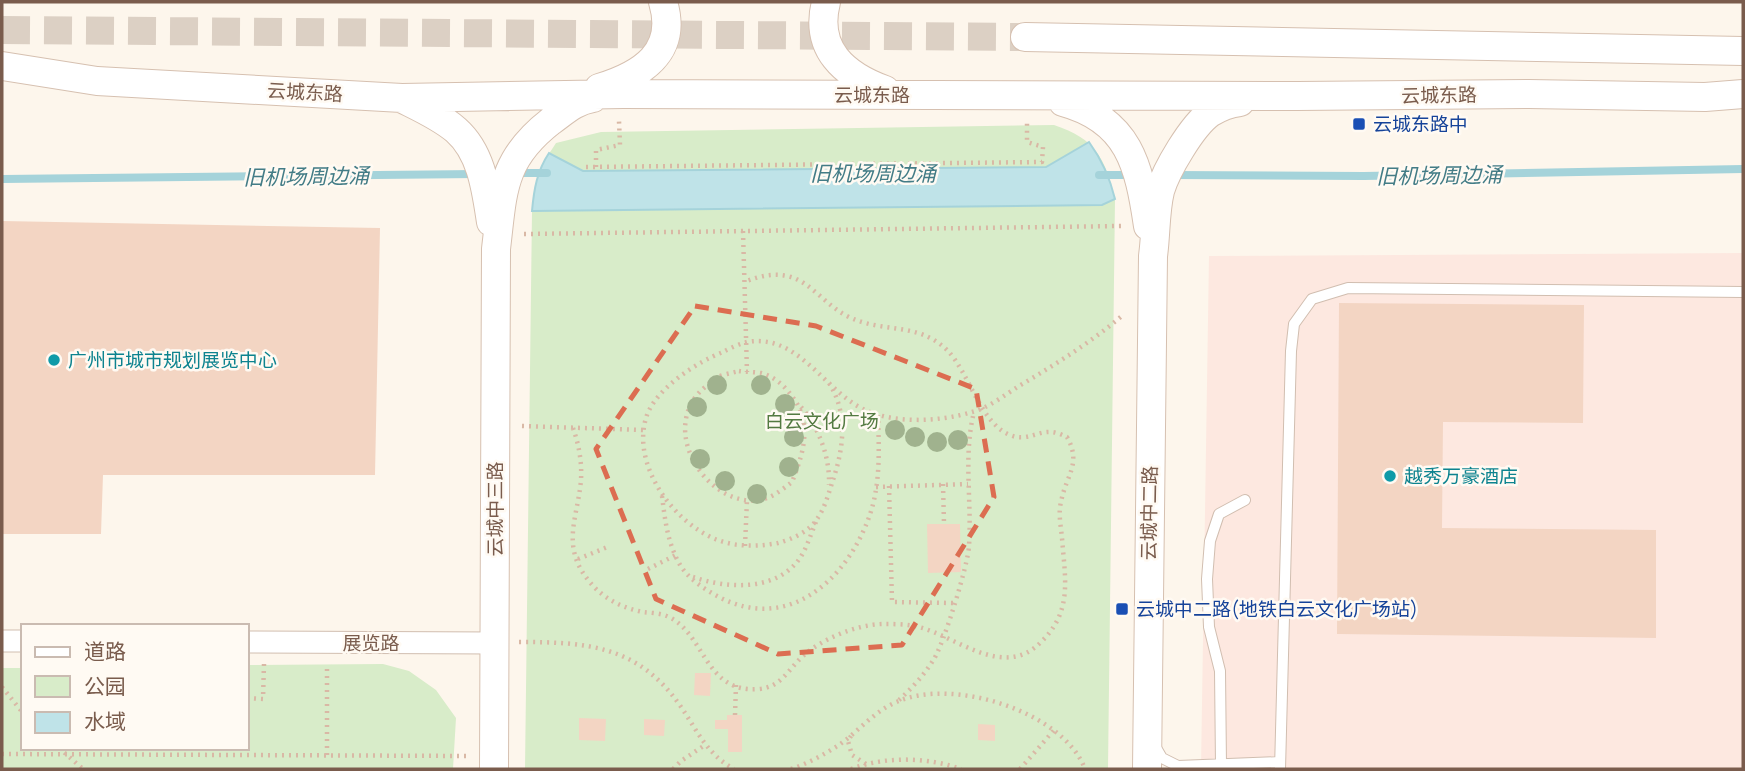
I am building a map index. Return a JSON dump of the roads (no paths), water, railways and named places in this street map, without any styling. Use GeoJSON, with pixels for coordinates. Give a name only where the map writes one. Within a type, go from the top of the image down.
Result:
{"type":"FeatureCollection","features":[{"type":"Feature","properties":{"kind":"street"},"geometry":{"type":"LineString","coordinates":[[565,94],[601,87],[626,78],[649,64],[666,37],[668,18],[663,2]]}},
{"type":"Feature","properties":{"kind":"street"},"geometry":{"type":"LineString","coordinates":[[826,2],[823,14],[825,40],[834,56],[849,73],[898,95]]}},
{"type":"Feature","properties":{"kind":"street"},"geometry":{"type":"LineString","coordinates":[[1025,37],[1743,51]]}},
{"type":"Feature","properties":{"kind":"street","name":"云城东路"},"geometry":{"type":"LineString","coordinates":[[2,66],[97,81],[402,98],[565,94],[621,106],[898,95],[1033,106],[1297,96],[1529,94],[1705,97],[1743,94]]}},
{"type":"Feature","properties":{"kind":"street"},"geometry":{"type":"LineString","coordinates":[[1153,256],[1160,190],[1196,127],[1210,113],[1233,103],[1297,96]]}},
{"type":"Feature","properties":{"kind":"street"},"geometry":{"type":"LineString","coordinates":[[402,98],[457,130],[472,149],[480,168],[496,249]]}},
{"type":"Feature","properties":{"kind":"street"},"geometry":{"type":"LineString","coordinates":[[496,249],[503,188],[519,152],[533,135],[579,100],[621,106]]}},
{"type":"Feature","properties":{"kind":"street"},"geometry":{"type":"LineString","coordinates":[[1033,106],[1094,112],[1109,123],[1123,142],[1135,166],[1144,200],[1153,256]]}},
{"type":"Feature","properties":{"kind":"street","name":"云城中三路"},"geometry":{"type":"LineString","coordinates":[[494,763],[506,643],[496,249]]}},
{"type":"Feature","properties":{"kind":"street","name":"云城中二路"},"geometry":{"type":"LineString","coordinates":[[1147,769],[1153,256]]}},
{"type":"Feature","properties":{"kind":"street"},"geometry":{"type":"LineString","coordinates":[[2,641],[21,641]]}},
{"type":"Feature","properties":{"kind":"street","name":"展览路"},"geometry":{"type":"LineString","coordinates":[[255,642],[506,643]]}},
{"type":"Feature","properties":{"kind":"lane"},"geometry":{"type":"LineString","coordinates":[[1147,731],[1162,758],[1178,766],[1280,766],[1291,351],[1294,324],[1312,299],[1348,288],[1743,292]]}},
{"type":"Feature","properties":{"kind":"lane"},"geometry":{"type":"LineString","coordinates":[[1220,765],[1220,671],[1209,626],[1207,579],[1210,541],[1219,514],[1245,500]]}},
{"type":"Feature","properties":{"kind":"water"},"geometry":{"type":"Polygon","coordinates":[[[1089,142],[1105,169],[1115,199],[1102,205],[532,211],[537,180],[549,153],[583,171],[1046,167],[1089,142]]]}},
{"type":"Feature","properties":{"kind":"waterway","name":"旧机场周边涌"},"geometry":{"type":"LineString","coordinates":[[1172,175],[1364,176],[1743,169]]}},
{"type":"Feature","properties":{"kind":"waterway","name":"旧机场周边涌"},"geometry":{"type":"LineString","coordinates":[[514,173],[547,173]]}},
{"type":"Feature","properties":{"kind":"waterway","name":"旧机场周边涌"},"geometry":{"type":"LineString","coordinates":[[2,179],[477,174]]}},
{"type":"Feature","properties":{"kind":"waterway","name":"旧机场周边涌"},"geometry":{"type":"LineString","coordinates":[[1099,175],[1131,175]]}},
{"type":"Feature","properties":{"kind":"tunnel"},"geometry":{"type":"LineString","coordinates":[[2,30],[1025,37]]}},
{"type":"Feature","properties":{"kind":"place","name":"云城东路中"},"geometry":{"type":"Point","coordinates":[1359,124]}},
{"type":"Feature","properties":{"kind":"place","name":"广州市城市规划展览中心"},"geometry":{"type":"Point","coordinates":[54,360]}},
{"type":"Feature","properties":{"kind":"place","name":"越秀万豪酒店"},"geometry":{"type":"Point","coordinates":[1390,476]}},
{"type":"Feature","properties":{"kind":"place","name":"云城中二路(地铁白云文化广场站)"},"geometry":{"type":"Point","coordinates":[1122,609]}},
{"type":"Feature","properties":{"kind":"park label","name":"白云文化广场"},"geometry":{"type":"Point","coordinates":[822,421]}}]}
